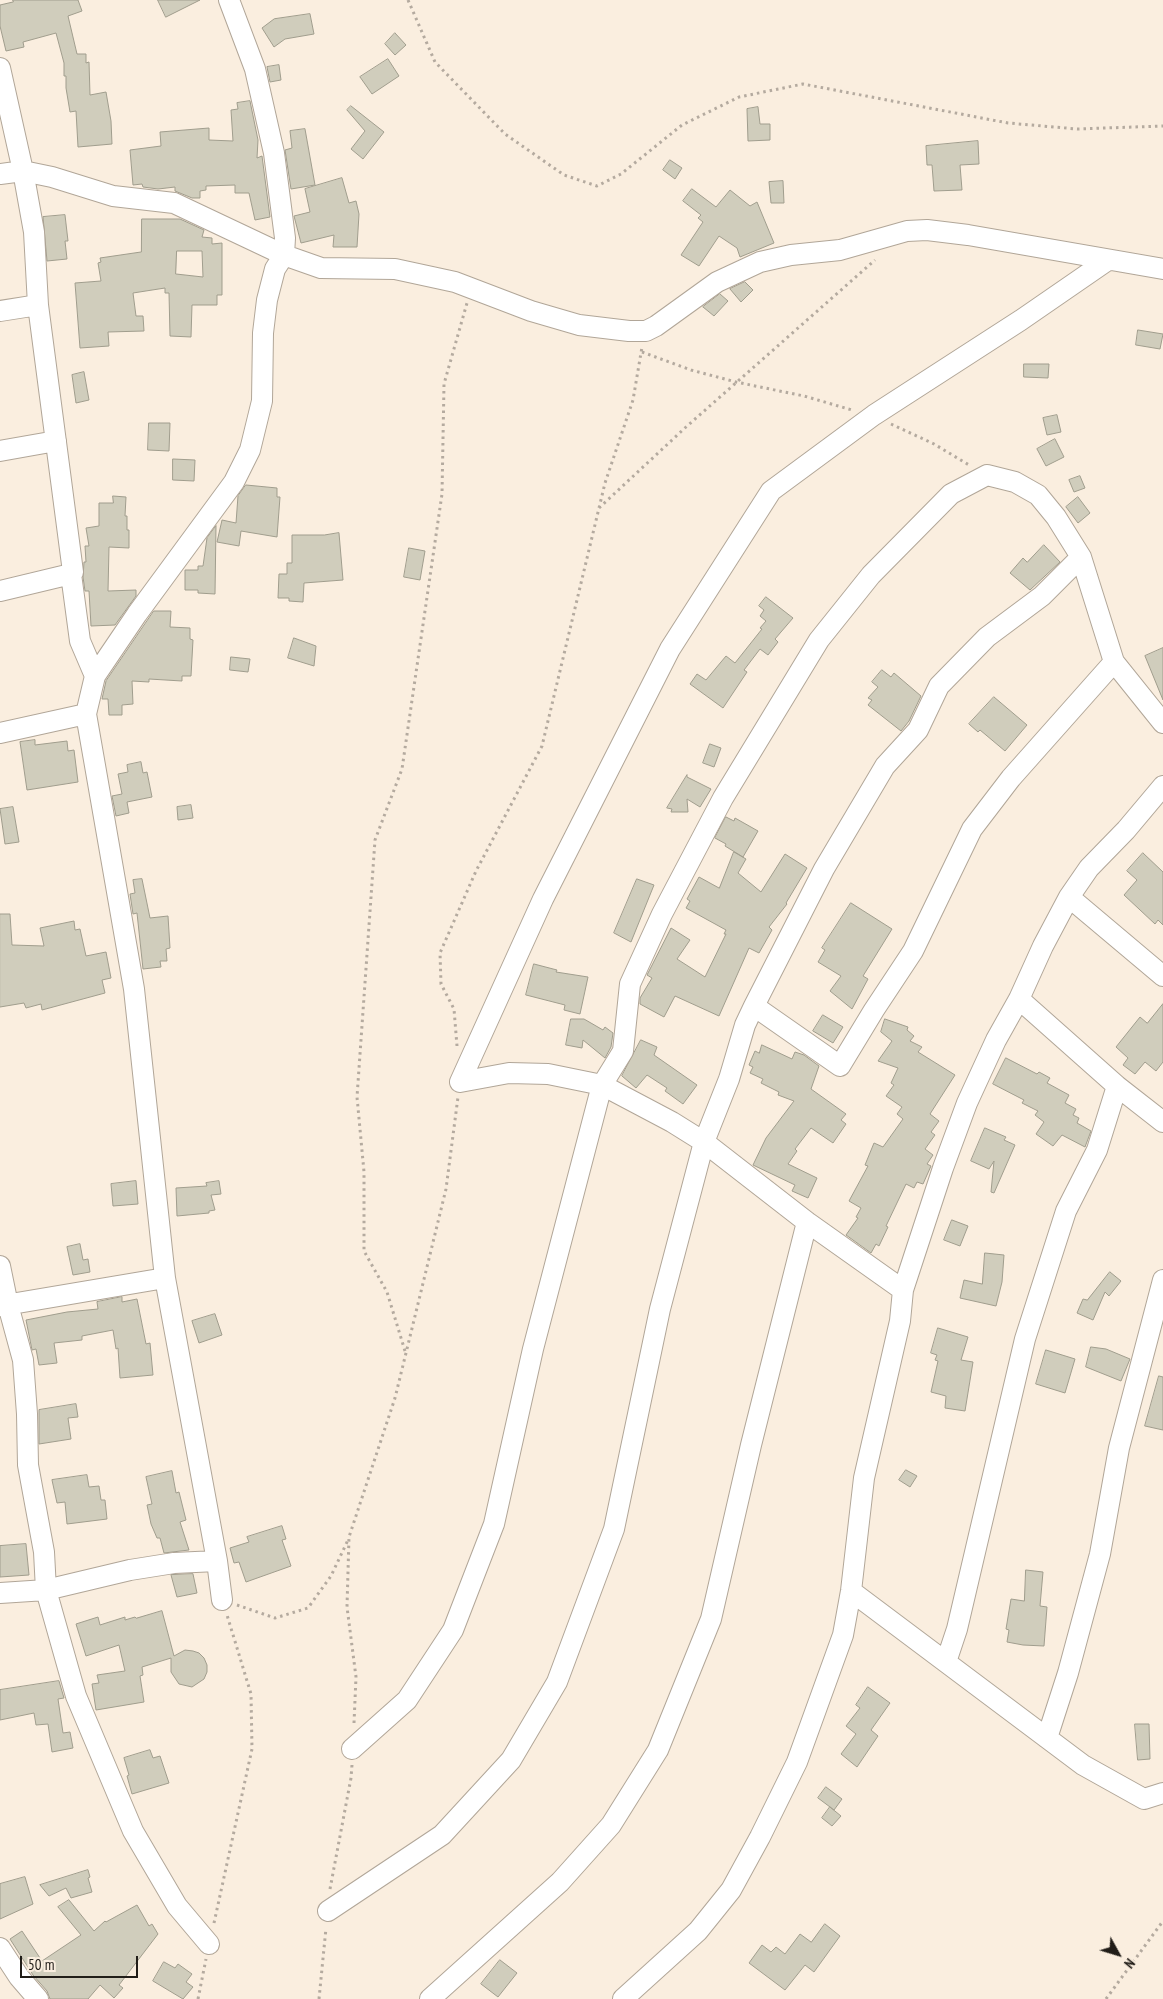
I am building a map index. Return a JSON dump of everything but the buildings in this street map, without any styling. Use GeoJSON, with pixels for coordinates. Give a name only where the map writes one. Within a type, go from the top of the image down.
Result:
{"type":"FeatureCollection","features":[{"type":"Feature","properties":{"kind":"street"},"geometry":{"type":"LineString","coordinates":[[222,1600],[217,1561],[165,1278],[134,989],[86,714],[95,676],[137,614],[234,482],[250,450],[262,401],[263,333],[267,300],[275,270],[284,255],[283,213],[274,153],[254,69],[229,0]]}},
{"type":"Feature","properties":{"kind":"street"},"geometry":{"type":"LineString","coordinates":[[0,68],[23,172],[35,242],[38,305],[73,572],[71,574],[80,641],[95,676]]}},
{"type":"Feature","properties":{"kind":"street"},"geometry":{"type":"LineString","coordinates":[[0,174],[23,172],[52,177],[113,196],[174,203],[284,255],[321,268],[395,269],[455,282],[531,311],[579,325],[629,331],[646,331],[656,326],[717,282],[760,262],[791,255],[840,250],[907,231],[927,230],[968,235],[1163,269]]}},
{"type":"Feature","properties":{"kind":"street"},"geometry":{"type":"LineString","coordinates":[[460,1082],[543,899],[670,649],[772,491],[874,416],[1021,320],[1108,260]]}},
{"type":"Feature","properties":{"kind":"street"},"geometry":{"type":"LineString","coordinates":[[0,311],[38,305]]}},
{"type":"Feature","properties":{"kind":"street"},"geometry":{"type":"LineString","coordinates":[[0,451],[56,441]]}},
{"type":"Feature","properties":{"kind":"street"},"geometry":{"type":"LineString","coordinates":[[352,1750],[407,1700],[453,1630],[494,1524],[533,1349],[602,1086],[623,1051],[630,984],[662,914],[723,798],[819,640],[871,576],[951,494],[987,475],[1015,482],[1038,495],[1056,517],[1081,557],[1114,662],[1163,723]]}},
{"type":"Feature","properties":{"kind":"street"},"geometry":{"type":"LineString","coordinates":[[328,1910],[442,1834],[511,1760],[557,1682],[614,1529],[660,1309],[704,1142],[729,1079],[745,1026],[754,1006],[824,869],[886,766],[918,730],[939,686],[987,637],[1042,596],[1081,557]]}},
{"type":"Feature","properties":{"kind":"street"},"geometry":{"type":"LineString","coordinates":[[0,591],[71,574]]}},
{"type":"Feature","properties":{"kind":"street"},"geometry":{"type":"LineString","coordinates":[[754,1006],[840,1066],[913,951],[972,830],[1011,778],[1114,662]]}},
{"type":"Feature","properties":{"kind":"street"},"geometry":{"type":"LineString","coordinates":[[0,733],[86,714]]}},
{"type":"Feature","properties":{"kind":"street"},"geometry":{"type":"LineString","coordinates":[[623,1999],[698,1931],[736,1881],[797,1762],[842,1635],[851,1591],[864,1478],[900,1321],[903,1290],[943,1168],[968,1103],[996,1040],[1019,999],[1043,946],[1069,897],[1089,868],[1126,830],[1163,786]]}},
{"type":"Feature","properties":{"kind":"street"},"geometry":{"type":"LineString","coordinates":[[1069,897],[1163,976]]}},
{"type":"Feature","properties":{"kind":"street"},"geometry":{"type":"LineString","coordinates":[[1019,999],[1117,1086],[1163,1122]]}},
{"type":"Feature","properties":{"kind":"street"},"geometry":{"type":"LineString","coordinates":[[460,1082],[509,1073],[548,1074],[602,1086],[672,1122],[704,1142],[808,1222],[903,1290]]}},
{"type":"Feature","properties":{"kind":"street"},"geometry":{"type":"LineString","coordinates":[[946,1662],[958,1629],[1025,1339],[1066,1211],[1097,1150],[1117,1086]]}},
{"type":"Feature","properties":{"kind":"street"},"geometry":{"type":"LineString","coordinates":[[430,1999],[560,1882],[611,1825],[658,1750],[711,1618],[751,1445],[808,1222]]}},
{"type":"Feature","properties":{"kind":"street"},"geometry":{"type":"LineString","coordinates":[[0,1266],[4,1306],[23,1360],[28,1465],[44,1552],[46,1590],[76,1696],[133,1831],[177,1906],[209,1944]]}},
{"type":"Feature","properties":{"kind":"street"},"geometry":{"type":"LineString","coordinates":[[4,1306],[165,1278]]}},
{"type":"Feature","properties":{"kind":"street"},"geometry":{"type":"LineString","coordinates":[[1047,1738],[1068,1673],[1100,1554],[1119,1448],[1163,1280]]}},
{"type":"Feature","properties":{"kind":"street"},"geometry":{"type":"LineString","coordinates":[[0,1593],[46,1590],[130,1570],[217,1561]]}},
{"type":"Feature","properties":{"kind":"street"},"geometry":{"type":"LineString","coordinates":[[851,1591],[1083,1765],[1144,1799],[1163,1793]]}},
{"type":"Feature","properties":{"kind":"street"},"geometry":{"type":"LineString","coordinates":[[0,1948],[38,1999]]}},
{"type":"Feature","properties":{"kind":"path"},"geometry":{"type":"LineString","coordinates":[[408,0],[435,62],[505,134],[564,176],[597,186],[621,174],[682,125],[698,117],[739,97],[803,84],[1008,123],[1077,129],[1163,126]]}},
{"type":"Feature","properties":{"kind":"path"},"geometry":{"type":"LineString","coordinates":[[599,508],[736,382],[877,257]]}},
{"type":"Feature","properties":{"kind":"path"},"geometry":{"type":"LineString","coordinates":[[405,1353],[387,1292],[364,1251],[364,1172],[357,1097],[375,840],[402,769],[442,494],[444,384],[471,288]]}},
{"type":"Feature","properties":{"kind":"path"},"geometry":{"type":"LineString","coordinates":[[458,1054],[454,1008],[441,984],[440,953],[476,871],[542,746],[605,482],[633,400],[646,331]]}},
{"type":"Feature","properties":{"kind":"path"},"geometry":{"type":"LineString","coordinates":[[642,352],[691,370],[736,382],[804,396],[874,416],[934,444],[987,475]]}},
{"type":"Feature","properties":{"kind":"path"},"geometry":{"type":"LineString","coordinates":[[222,1600],[275,1618],[308,1608],[331,1576],[349,1537],[394,1398],[446,1189],[460,1082]]}},
{"type":"Feature","properties":{"kind":"path"},"geometry":{"type":"LineString","coordinates":[[319,1999],[330,1886],[351,1778],[356,1677],[347,1607],[349,1537]]}},
{"type":"Feature","properties":{"kind":"path"},"geometry":{"type":"LineString","coordinates":[[198,1999],[252,1749],[251,1694],[222,1600]]}},
{"type":"Feature","properties":{"kind":"path"},"geometry":{"type":"LineString","coordinates":[[1106,1999],[1163,1921]]}}]}
